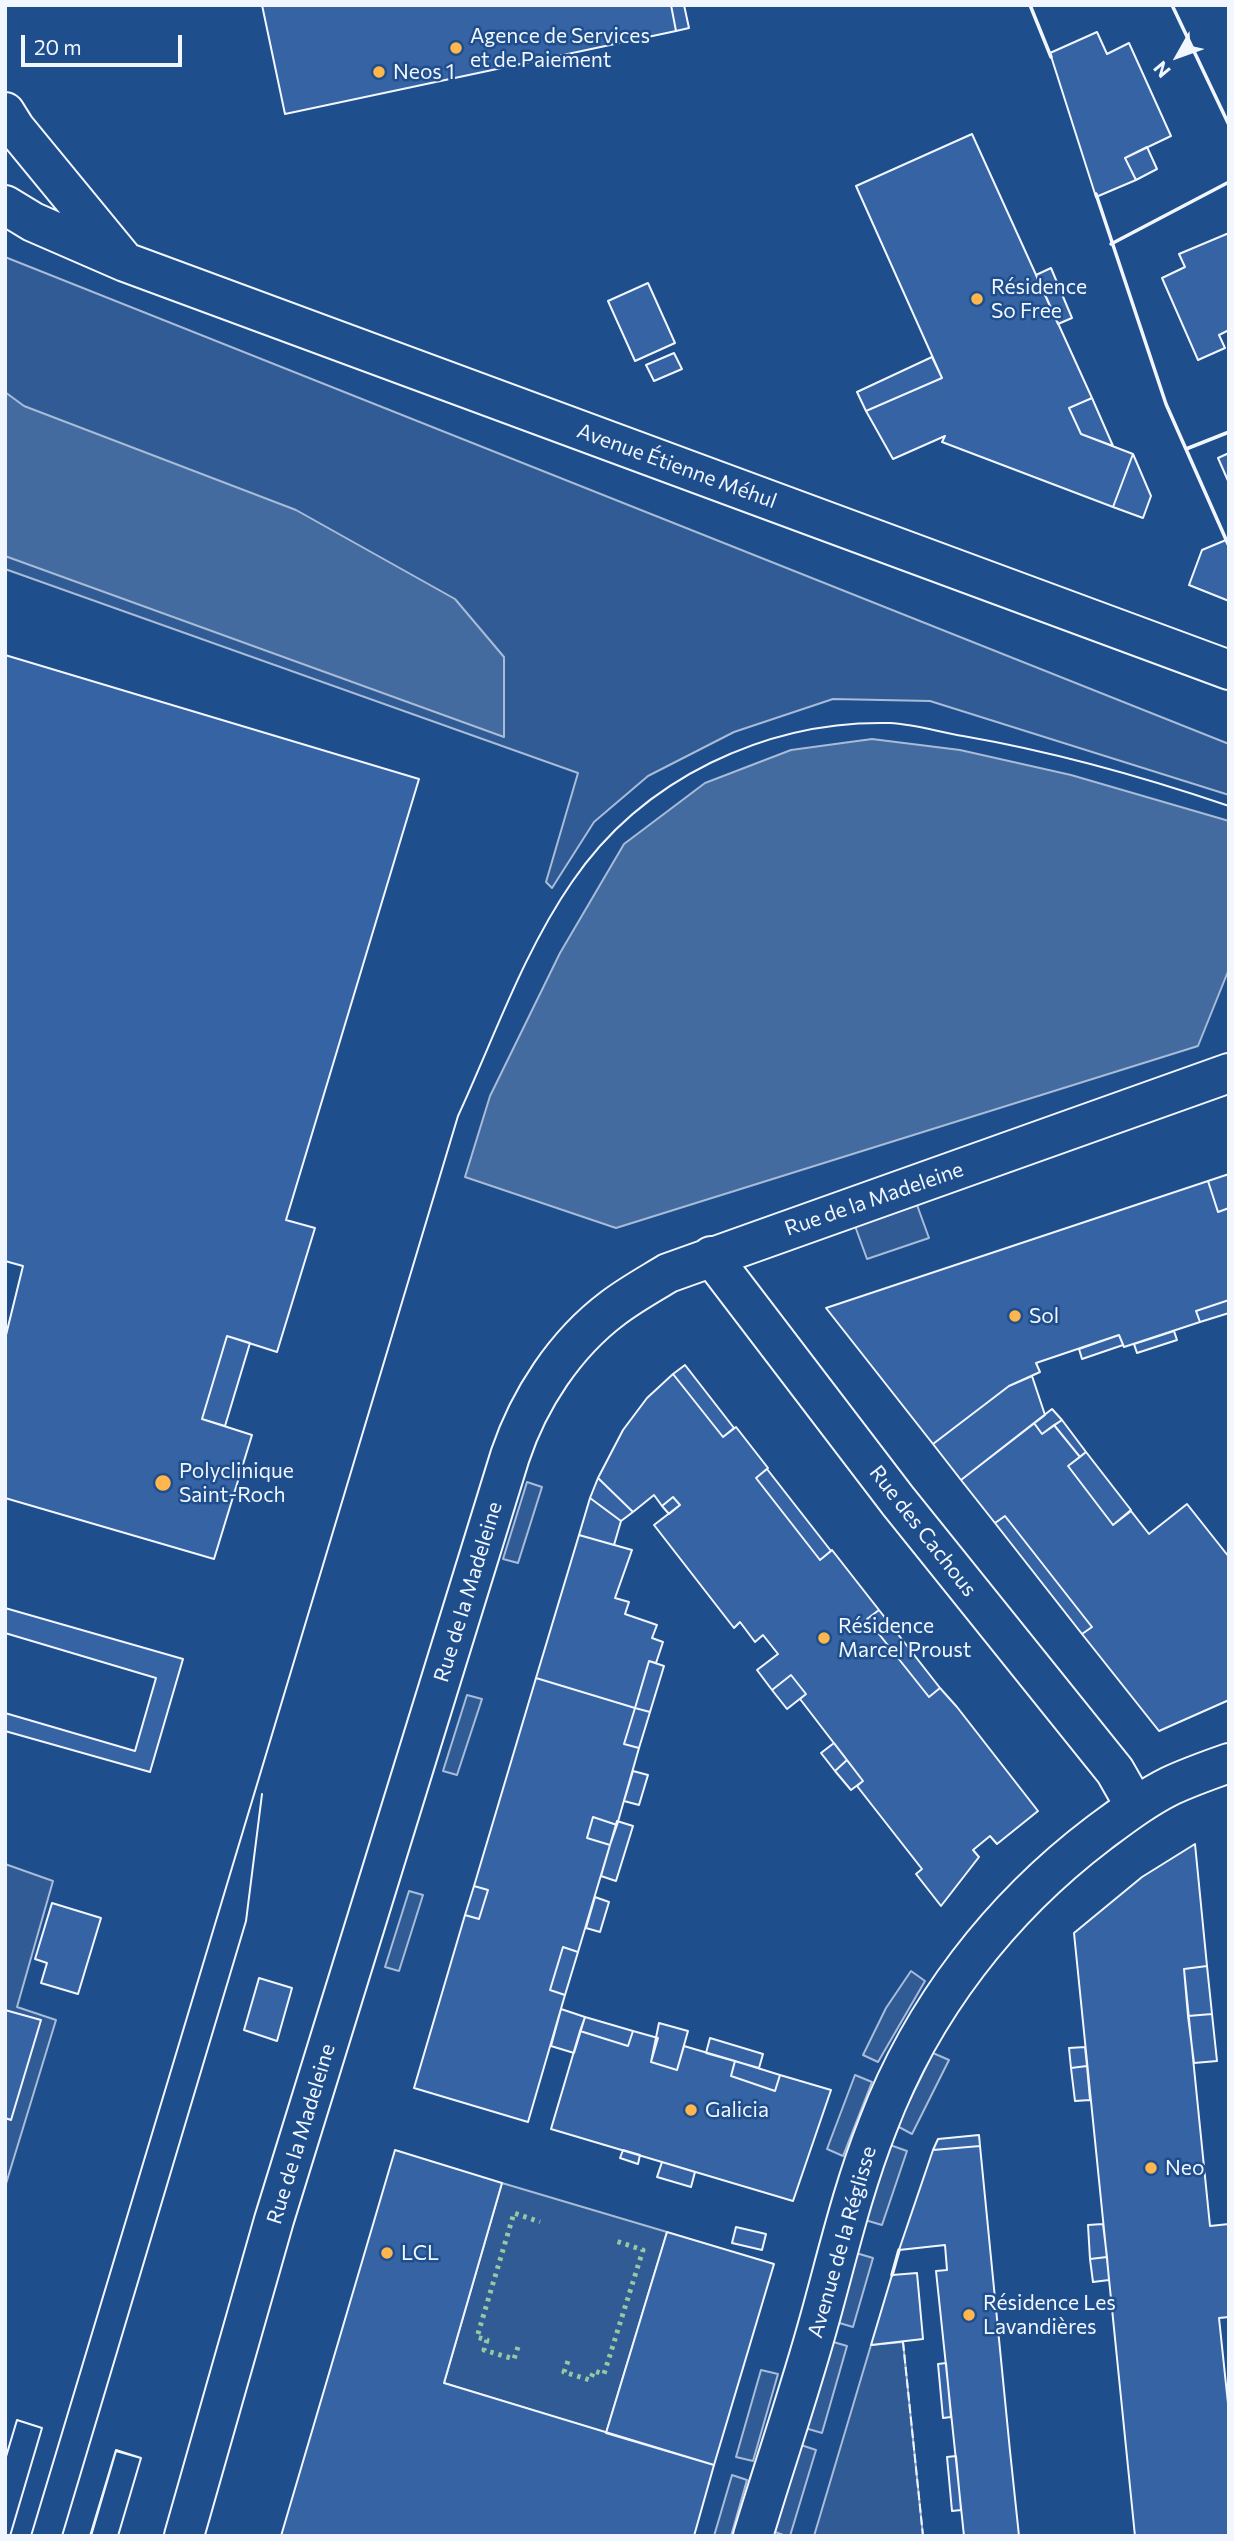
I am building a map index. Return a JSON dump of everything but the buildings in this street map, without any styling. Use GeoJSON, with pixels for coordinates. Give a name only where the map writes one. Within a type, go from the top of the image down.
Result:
{"type":"FeatureCollection","features":[{"type":"Feature","properties":{"kind":"street"},"geometry":{"type":"LineString","coordinates":[[5,112],[15,128],[125,262]]}},
{"type":"Feature","properties":{"kind":"street","name":"Avenue Étienne Méhul"},"geometry":{"type":"LineString","coordinates":[[5,205],[33,222],[125,262],[1229,670]]}},
{"type":"Feature","properties":{"kind":"street","name":"Rue de la Madeleine"},"geometry":{"type":"LineString","coordinates":[[184,2536],[274,2220],[517,1434],[538,1392],[569,1349],[612,1308],[668,1273],[710,1255],[1229,1073]]}},
{"type":"Feature","properties":{"kind":"street","name":"Rue des Cachous"},"geometry":{"type":"LineString","coordinates":[[710,1255],[898,1502],[1115,1771],[1135,1806]]}},
{"type":"Feature","properties":{"kind":"street","name":"Avenue de la Réglisse"},"geometry":{"type":"LineString","coordinates":[[752,2536],[821,2317],[838,2242],[878,2124],[916,2043],[984,1941],[1024,1896],[1059,1863],[1135,1806],[1170,1786],[1229,1763]]}},
{"type":"Feature","properties":{"kind":"shaded area"},"geometry":{"type":"Polygon","coordinates":[[[5,257],[1229,744],[1229,795],[930,701],[833,699],[734,732],[648,776],[594,822],[552,888],[546,882],[578,773],[5,569],[5,257]]]}},
{"type":"Feature","properties":{"kind":"shaded area"},"geometry":{"type":"Polygon","coordinates":[[[5,392],[24,406],[296,510],[455,599],[504,657],[504,737],[5,556],[5,392]]]}},
{"type":"Feature","properties":{"kind":"shaded area"},"geometry":{"type":"Polygon","coordinates":[[[872,739],[960,750],[1071,775],[1229,821],[1229,969],[1198,1046],[616,1228],[465,1177],[490,1096],[560,953],[624,844],[705,783],[791,750],[872,739]]]}},
{"type":"Feature","properties":{"kind":"shaded area"},"geometry":{"type":"Polygon","coordinates":[[[917,1205],[929,1238],[867,1259],[855,1226],[917,1205]]]}},
{"type":"Feature","properties":{"kind":"shaded area"},"geometry":{"type":"Polygon","coordinates":[[[527,1482],[542,1487],[518,1563],[503,1559],[527,1482]]]}},
{"type":"Feature","properties":{"kind":"shaded area"},"geometry":{"type":"Polygon","coordinates":[[[467,1695],[482,1699],[457,1775],[443,1771],[467,1695]]]}},
{"type":"Feature","properties":{"kind":"shaded area"},"geometry":{"type":"Polygon","coordinates":[[[5,1864],[53,1881],[17,2007],[56,2020],[5,2187],[5,1864]]]}},
{"type":"Feature","properties":{"kind":"shaded area"},"geometry":{"type":"Polygon","coordinates":[[[409,1891],[423,1895],[399,1971],[385,1967],[409,1891]]]}},
{"type":"Feature","properties":{"kind":"shaded area"},"geometry":{"type":"Polygon","coordinates":[[[911,1971],[925,1981],[878,2062],[863,2055],[886,2008],[911,1971]]]}},
{"type":"Feature","properties":{"kind":"shaded area"},"geometry":{"type":"Polygon","coordinates":[[[933,2053],[949,2060],[912,2134],[897,2126],[933,2053]]]}},
{"type":"Feature","properties":{"kind":"shaded area"},"geometry":{"type":"Polygon","coordinates":[[[855,2075],[872,2082],[843,2156],[827,2149],[855,2075]]]}},
{"type":"Feature","properties":{"kind":"shaded area"},"geometry":{"type":"Polygon","coordinates":[[[890,2145],[907,2151],[882,2225],[865,2220],[890,2145]]]}},
{"type":"Feature","properties":{"kind":"shaded area"},"geometry":{"type":"Polygon","coordinates":[[[502,2183],[667,2232],[606,2433],[444,2383],[502,2183]]]}},
{"type":"Feature","properties":{"kind":"shaded area"},"geometry":{"type":"Polygon","coordinates":[[[856,2253],[873,2258],[853,2327],[836,2322],[856,2253]]]}},
{"type":"Feature","properties":{"kind":"shaded area"},"geometry":{"type":"Polygon","coordinates":[[[830,2341],[847,2346],[822,2433],[805,2428],[830,2341]]]}},
{"type":"Feature","properties":{"kind":"shaded area"},"geometry":{"type":"Polygon","coordinates":[[[903,2342],[923,2536],[814,2536],[871,2345],[903,2342]]]}},
{"type":"Feature","properties":{"kind":"shaded area"},"geometry":{"type":"Polygon","coordinates":[[[761,2370],[778,2374],[753,2461],[736,2457],[761,2370]]]}},
{"type":"Feature","properties":{"kind":"shaded area"},"geometry":{"type":"Polygon","coordinates":[[[801,2445],[816,2450],[790,2536],[786,2536],[775,2532],[801,2445]]]}},
{"type":"Feature","properties":{"kind":"shaded area"},"geometry":{"type":"Polygon","coordinates":[[[732,2475],[747,2480],[731,2536],[714,2536],[732,2475]]]}},
{"type":"Feature","properties":{"kind":"tram line"},"geometry":{"type":"LineString","coordinates":[[31,2536],[458,1116],[524,967],[572,882],[601,845],[634,813],[671,786],[711,763],[753,745],[798,732],[844,725],[890,723],[917,726],[1031,749],[1130,775],[1229,806]]}},
{"type":"Feature","properties":{"kind":"tram line"},"geometry":{"type":"LineString","coordinates":[[62,2536],[246,1921],[262,1794]]}},
{"type":"Feature","properties":{"kind":"hedge"},"geometry":{"type":"LineString","coordinates":[[518,2347],[514,2359],[484,2350],[487,2340],[477,2337],[514,2213],[540,2222]]}},
{"type":"Feature","properties":{"kind":"hedge"},"geometry":{"type":"LineString","coordinates":[[568,2361],[564,2372],[590,2380],[594,2371],[604,2374],[643,2250],[613,2240]]}},
{"type":"Feature","properties":{"kind":"fence"},"geometry":{"type":"LineString","coordinates":[[903,2342],[923,2536]]}},
{"type":"Feature","properties":{"kind":"wall"},"geometry":{"type":"LineString","coordinates":[[1030,5],[1051,57]]}},
{"type":"Feature","properties":{"kind":"wall"},"geometry":{"type":"LineString","coordinates":[[1172,5],[1229,125]]}},
{"type":"Feature","properties":{"kind":"wall"},"geometry":{"type":"LineString","coordinates":[[1111,244],[1229,182]]}},
{"type":"Feature","properties":{"kind":"wall"},"geometry":{"type":"LineString","coordinates":[[1096,194],[1166,404],[1228,544]]}},
{"type":"Feature","properties":{"kind":"wall"},"geometry":{"type":"LineString","coordinates":[[1186,449],[1229,432]]}},
{"type":"Feature","properties":{"kind":"wall"},"geometry":{"type":"LineString","coordinates":[[892,2275],[899,2250]]}},
{"type":"Feature","properties":{"kind":"place","name":"Agence de Services et de Paiement"},"geometry":{"type":"Point","coordinates":[456,48]}},
{"type":"Feature","properties":{"kind":"place","name":"Neos 1"},"geometry":{"type":"Point","coordinates":[379,72]}},
{"type":"Feature","properties":{"kind":"place","name":"Résidence So Free"},"geometry":{"type":"Point","coordinates":[977,299]}},
{"type":"Feature","properties":{"kind":"place","name":"Sol"},"geometry":{"type":"Point","coordinates":[1015,1316]}},
{"type":"Feature","properties":{"kind":"place","name":"Polyclinique Saint-Roch"},"geometry":{"type":"Point","coordinates":[163,1483]}},
{"type":"Feature","properties":{"kind":"place","name":"Résidence Marcel Proust"},"geometry":{"type":"Point","coordinates":[824,1638]}},
{"type":"Feature","properties":{"kind":"place","name":"Galicia"},"geometry":{"type":"Point","coordinates":[691,2110]}},
{"type":"Feature","properties":{"kind":"place","name":"Neo"},"geometry":{"type":"Point","coordinates":[1151,2168]}},
{"type":"Feature","properties":{"kind":"place","name":"LCL"},"geometry":{"type":"Point","coordinates":[387,2253]}},
{"type":"Feature","properties":{"kind":"place","name":"Résidence Les Lavandières"},"geometry":{"type":"Point","coordinates":[969,2315]}}]}
